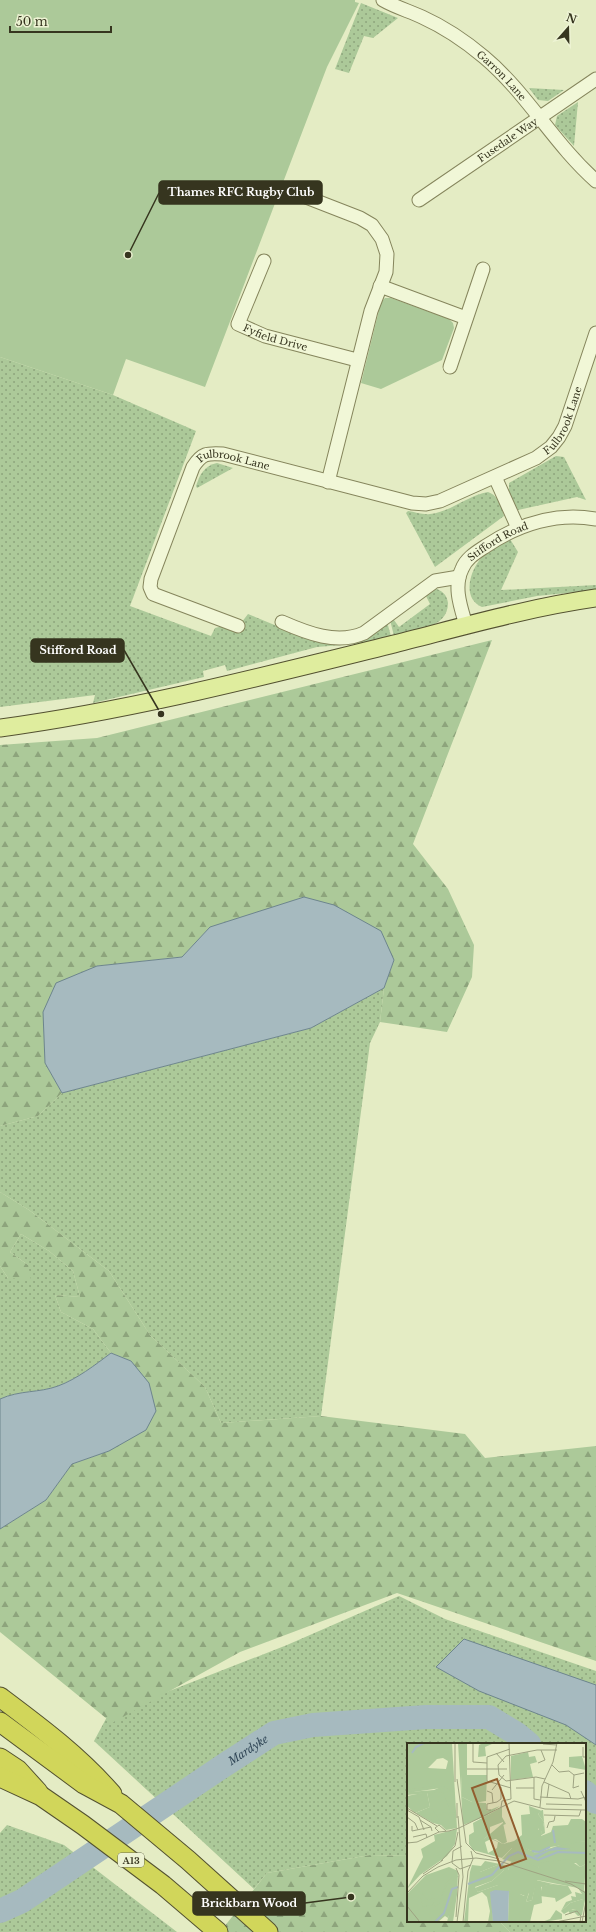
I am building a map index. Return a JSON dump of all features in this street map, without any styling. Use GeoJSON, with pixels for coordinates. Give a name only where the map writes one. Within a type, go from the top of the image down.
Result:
{"type":"FeatureCollection","features":[{"type":"Feature","properties":{"kind":"highway"},"geometry":{"type":"LineString","coordinates":[[0,1697],[48,1734],[92,1771],[120,1804]]}},
{"type":"Feature","properties":{"kind":"highway"},"geometry":{"type":"LineString","coordinates":[[0,1722],[84,1784],[120,1804],[152,1828],[268,1932]]}},
{"type":"Feature","properties":{"kind":"highway"},"geometry":{"type":"LineString","coordinates":[[0,1758],[9,1776]]}},
{"type":"Feature","properties":{"kind":"highway","name":"A13"},"geometry":{"type":"LineString","coordinates":[[9,1776],[41,1796],[126,1856],[217,1931]]}},
{"type":"Feature","properties":{"kind":"main road"},"geometry":{"type":"LineString","coordinates":[[0,728],[108,712],[196,693],[466,625],[538,608],[596,598]]}},
{"type":"Feature","properties":{"kind":"street","name":"Garron Lane"},"geometry":{"type":"LineString","coordinates":[[383,0],[423,17],[460,39],[500,72],[518,90],[562,147],[596,181]]}},
{"type":"Feature","properties":{"kind":"street","name":"Fusedale Way"},"geometry":{"type":"LineString","coordinates":[[419,200],[596,79]]}},
{"type":"Feature","properties":{"kind":"street"},"geometry":{"type":"LineString","coordinates":[[288,190],[360,218],[372,225],[382,239],[387,254],[386,272],[370,311],[328,482]]}},
{"type":"Feature","properties":{"kind":"street","name":"Fyfield Drive"},"geometry":{"type":"LineString","coordinates":[[264,261],[238,324],[265,336],[357,360]]}},
{"type":"Feature","properties":{"kind":"street"},"geometry":{"type":"LineString","coordinates":[[450,367],[483,270]]}},
{"type":"Feature","properties":{"kind":"street"},"geometry":{"type":"LineString","coordinates":[[380,286],[466,318]]}},
{"type":"Feature","properties":{"kind":"street","name":"Fulbrook Lane"},"geometry":{"type":"LineString","coordinates":[[238,626],[153,594],[150,587],[151,579],[193,467],[199,458],[209,453],[223,454],[412,503],[426,504],[440,502],[536,458],[551,447],[560,437],[565,426],[596,333]]}},
{"type":"Feature","properties":{"kind":"street"},"geometry":{"type":"LineString","coordinates":[[495,477],[518,528]]}},
{"type":"Feature","properties":{"kind":"street","name":"Stifford Road"},"geometry":{"type":"LineString","coordinates":[[466,625],[458,589],[459,577],[467,560],[498,538],[518,528],[553,518],[568,516],[596,519]]}},
{"type":"Feature","properties":{"kind":"street"},"geometry":{"type":"LineString","coordinates":[[282,622],[313,634],[344,639],[355,637],[364,633],[435,582],[459,577]]}},
{"type":"Feature","properties":{"kind":"green space"},"geometry":{"type":"Polygon","coordinates":[[[0,0],[355,0],[355,2],[359,3],[327,67],[205,387],[126,359],[113,395],[0,357],[0,0]]]}},
{"type":"Feature","properties":{"kind":"green space"},"geometry":{"type":"Polygon","coordinates":[[[361,3],[398,18],[373,38],[364,36],[349,73],[335,69],[361,3]]]}},
{"type":"Feature","properties":{"kind":"green space"},"geometry":{"type":"Polygon","coordinates":[[[529,88],[564,90],[548,101],[538,100],[529,88]]]}},
{"type":"Feature","properties":{"kind":"green space"},"geometry":{"type":"Polygon","coordinates":[[[578,102],[574,146],[555,125],[557,116],[578,102]]]}},
{"type":"Feature","properties":{"kind":"green space"},"geometry":{"type":"Polygon","coordinates":[[[385,298],[391,298],[449,319],[453,323],[454,328],[442,360],[381,389],[361,383],[381,302],[385,298]]]}},
{"type":"Feature","properties":{"kind":"green space"},"geometry":{"type":"Polygon","coordinates":[[[0,357],[113,395],[196,431],[130,606],[211,636],[215,628],[223,626],[235,631],[248,614],[289,631],[339,642],[387,622],[391,636],[366,643],[317,647],[227,671],[225,665],[203,671],[204,677],[93,703],[95,695],[0,707],[0,357]]]}},
{"type":"Feature","properties":{"kind":"green space"},"geometry":{"type":"Polygon","coordinates":[[[556,456],[564,457],[586,500],[577,497],[518,510],[509,493],[509,483],[556,456]]]}},
{"type":"Feature","properties":{"kind":"green space"},"geometry":{"type":"Polygon","coordinates":[[[217,463],[233,468],[197,488],[196,486],[203,471],[209,466],[217,463]]]}},
{"type":"Feature","properties":{"kind":"green space"},"geometry":{"type":"Polygon","coordinates":[[[488,492],[497,499],[501,505],[504,516],[435,567],[406,513],[408,511],[425,514],[438,513],[473,496],[488,492]]]}},
{"type":"Feature","properties":{"kind":"green space"},"geometry":{"type":"Polygon","coordinates":[[[510,539],[518,552],[501,590],[596,585],[596,590],[537,596],[482,607],[475,603],[471,597],[470,582],[476,566],[485,554],[510,539]]]}},
{"type":"Feature","properties":{"kind":"green space"},"geometry":{"type":"Polygon","coordinates":[[[437,589],[445,594],[448,603],[446,612],[442,618],[436,623],[420,630],[394,636],[390,620],[394,620],[399,627],[430,604],[425,594],[437,589]]]}},
{"type":"Feature","properties":{"kind":"green space"},"geometry":{"type":"Polygon","coordinates":[[[492,640],[413,844],[448,889],[474,945],[472,977],[447,1032],[380,1022],[384,988],[394,960],[210,927],[182,957],[97,966],[45,1063],[62,1093],[38,1116],[0,1126],[0,745],[97,738],[492,640]]]}},
{"type":"Feature","properties":{"kind":"green space"},"geometry":{"type":"Polygon","coordinates":[[[384,988],[380,1022],[370,1043],[321,1416],[221,1423],[205,1387],[150,1335],[109,1271],[29,1210],[0,1192],[0,1126],[38,1116],[62,1093],[311,1028],[384,988]]]}},
{"type":"Feature","properties":{"kind":"green space"},"geometry":{"type":"Polygon","coordinates":[[[0,1192],[29,1210],[109,1271],[150,1335],[205,1387],[221,1423],[321,1416],[465,1434],[485,1458],[596,1446],[596,1661],[397,1593],[240,1652],[112,1723],[0,1632],[0,1529],[46,1500],[72,1464],[109,1451],[131,1361],[111,1353],[93,1329],[61,1312],[55,1295],[80,1297],[73,1271],[49,1251],[21,1234],[10,1252],[28,1265],[31,1280],[8,1278],[0,1266],[0,1192]]]}},
{"type":"Feature","properties":{"kind":"green space"},"geometry":{"type":"Polygon","coordinates":[[[21,1234],[49,1251],[73,1271],[80,1297],[55,1295],[61,1312],[93,1329],[111,1353],[79,1376],[58,1386],[44,1390],[15,1394],[0,1399],[0,1266],[8,1278],[28,1265],[10,1252],[21,1234]]]}},
{"type":"Feature","properties":{"kind":"green space"},"geometry":{"type":"Polygon","coordinates":[[[399,1596],[445,1619],[596,1671],[596,1932],[510,1932],[500,1922],[586,1922],[586,1743],[407,1743],[407,1856],[370,1855],[267,1873],[254,1889],[94,1741],[108,1715],[287,1645],[399,1596]]]}},
{"type":"Feature","properties":{"kind":"green space"},"geometry":{"type":"Polygon","coordinates":[[[7,1825],[64,1845],[177,1932],[0,1932],[0,1833],[7,1825]]]}},
{"type":"Feature","properties":{"kind":"green space"},"geometry":{"type":"Polygon","coordinates":[[[370,1855],[407,1856],[407,1922],[500,1922],[510,1932],[220,1932],[267,1873],[370,1855]]]}},
{"type":"Feature","properties":{"kind":"shaded area"},"geometry":{"type":"Polygon","coordinates":[[[304,897],[334,905],[381,931],[394,960],[384,988],[311,1028],[62,1093],[45,1063],[43,1012],[56,983],[97,966],[182,957],[210,927],[304,897]]]}},
{"type":"Feature","properties":{"kind":"shaded area"},"geometry":{"type":"Polygon","coordinates":[[[111,1353],[131,1361],[149,1383],[156,1411],[146,1430],[109,1451],[72,1464],[46,1500],[0,1529],[0,1399],[15,1394],[44,1390],[58,1386],[79,1376],[111,1353]]]}},
{"type":"Feature","properties":{"kind":"shaded area"},"geometry":{"type":"Polygon","coordinates":[[[464,1639],[596,1685],[596,1745],[566,1725],[479,1691],[436,1667],[464,1639]]]}},
{"type":"Feature","properties":{"kind":"waterway","name":"Mardyke"},"geometry":{"type":"LineString","coordinates":[[0,1911],[22,1901],[274,1733],[313,1725],[426,1717],[489,1717],[517,1734],[528,1743]]}},
{"type":"Feature","properties":{"kind":"waterway","name":"Mardyke"},"geometry":{"type":"LineString","coordinates":[[586,1793],[596,1802]]}},
{"type":"Feature","properties":{"kind":"place","name":"Thames RFC Rugby Club"},"geometry":{"type":"Point","coordinates":[128,255]}},
{"type":"Feature","properties":{"kind":"place","name":"Stifford Road"},"geometry":{"type":"Point","coordinates":[161,714]}},
{"type":"Feature","properties":{"kind":"place","name":"Brickbarn Wood"},"geometry":{"type":"Point","coordinates":[351,1897]}}]}
